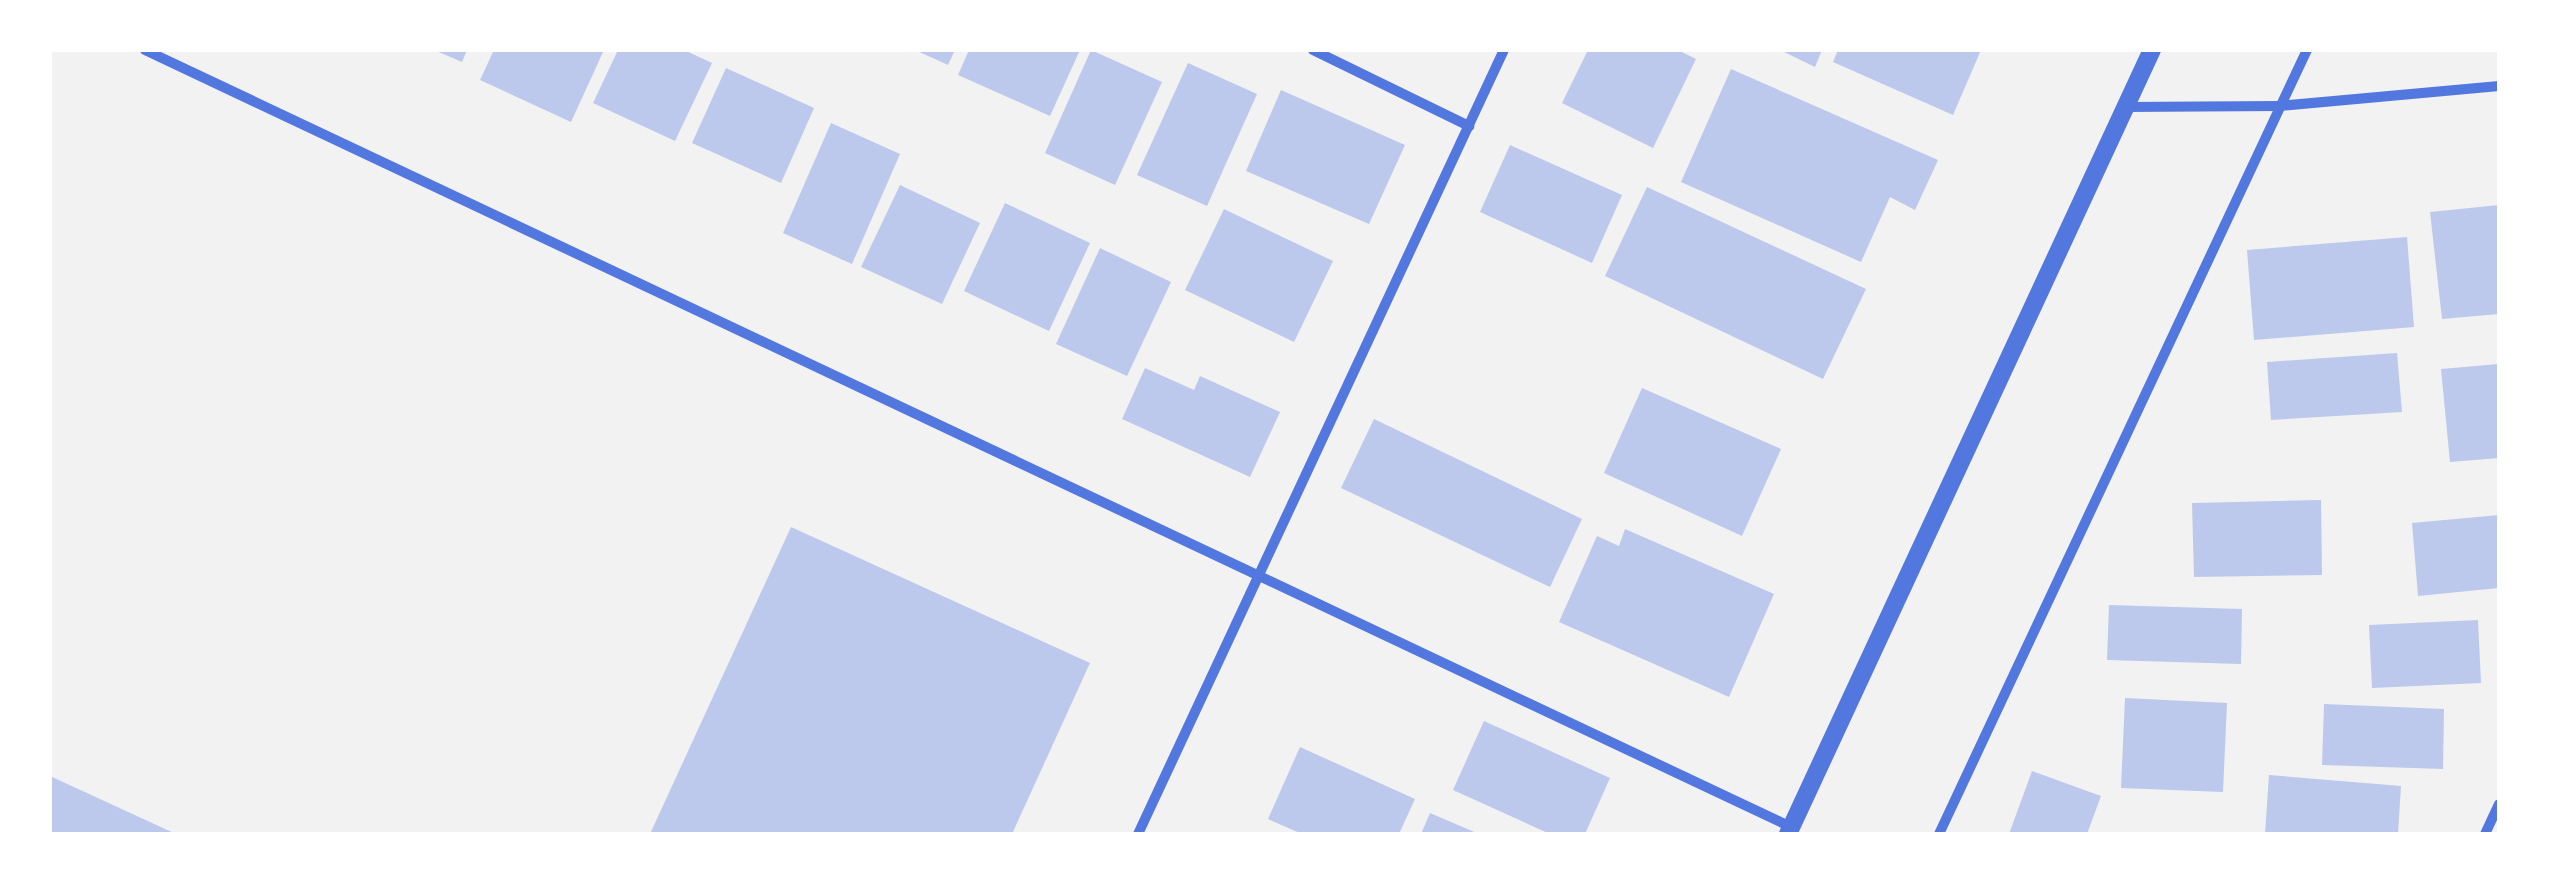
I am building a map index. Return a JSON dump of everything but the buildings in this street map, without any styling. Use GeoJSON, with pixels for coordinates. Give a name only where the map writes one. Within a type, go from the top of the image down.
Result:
{"type":"FeatureCollection","features":[{"type":"Feature","properties":{"kind":"street"},"geometry":{"type":"LineString","coordinates":[[144,50],[1261,571],[1790,830],[2152,50]]}},
{"type":"Feature","properties":{"kind":"street"},"geometry":{"type":"LineString","coordinates":[[1313,50],[1469,126]]}},
{"type":"Feature","properties":{"kind":"street"},"geometry":{"type":"LineString","coordinates":[[1138,834],[1504,50]]}},
{"type":"Feature","properties":{"kind":"street"},"geometry":{"type":"LineString","coordinates":[[1939,834],[2307,50]]}},
{"type":"Feature","properties":{"kind":"street"},"geometry":{"type":"LineString","coordinates":[[2126,107],[2196,111],[2499,86]]}},
{"type":"Feature","properties":{"kind":"street"},"geometry":{"type":"LineString","coordinates":[[2485,834],[2499,804]]}}]}
